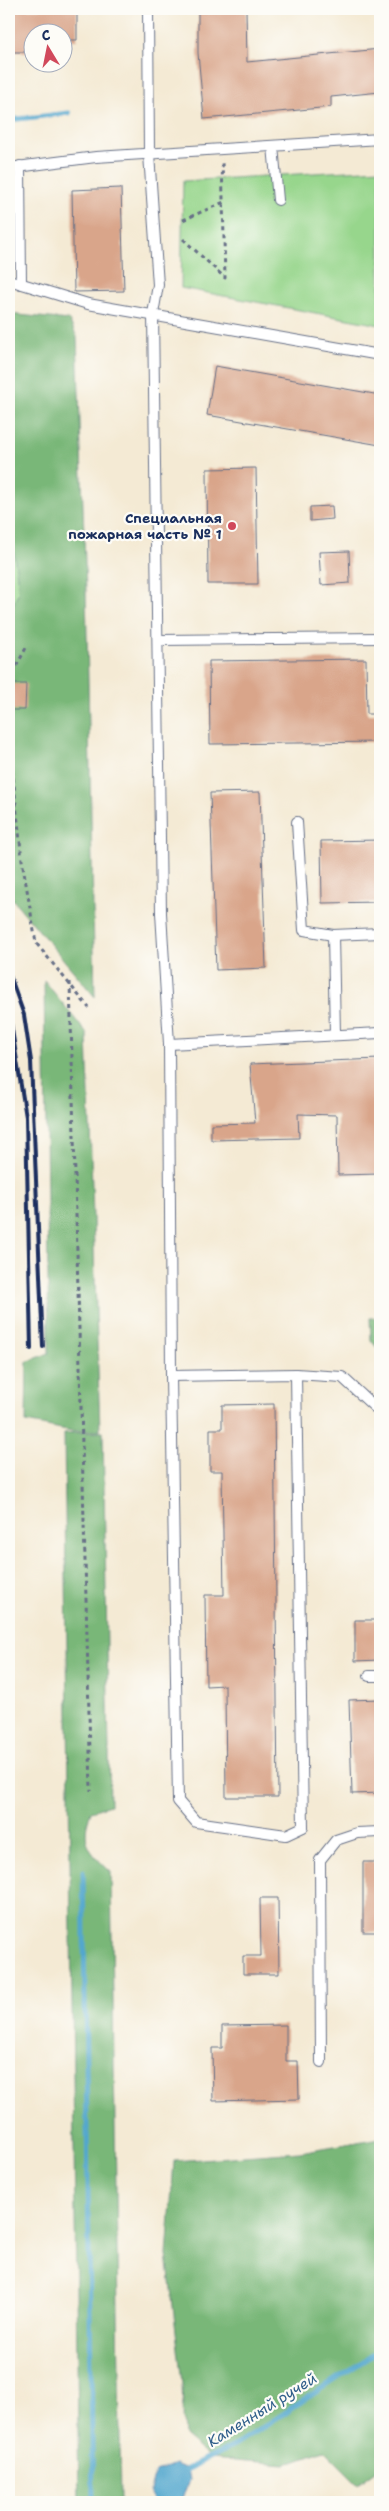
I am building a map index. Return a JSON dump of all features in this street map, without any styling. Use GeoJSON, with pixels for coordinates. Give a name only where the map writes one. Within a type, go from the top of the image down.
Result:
{"type":"FeatureCollection","features":[{"type":"Feature","properties":{"kind":"lane"},"geometry":{"type":"LineString","coordinates":[[148,9],[149,154],[158,285],[153,314],[162,913],[169,1044],[171,1376],[178,1801],[196,1822],[286,1836],[303,1827],[296,1374]]}},
{"type":"Feature","properties":{"kind":"lane"},"geometry":{"type":"LineString","coordinates":[[9,168],[88,158],[380,140]]}},
{"type":"Feature","properties":{"kind":"lane"},"geometry":{"type":"LineString","coordinates":[[273,146],[278,200]]}},
{"type":"Feature","properties":{"kind":"lane"},"geometry":{"type":"LineString","coordinates":[[20,166],[21,284]]}},
{"type":"Feature","properties":{"kind":"lane"},"geometry":{"type":"LineString","coordinates":[[9,280],[88,304],[380,355]]}},
{"type":"Feature","properties":{"kind":"lane"},"geometry":{"type":"LineString","coordinates":[[159,640],[380,638]]}},
{"type":"Feature","properties":{"kind":"lane"},"geometry":{"type":"LineString","coordinates":[[297,822],[304,930],[333,934],[380,933]]}},
{"type":"Feature","properties":{"kind":"lane"},"geometry":{"type":"LineString","coordinates":[[333,934],[335,1034]]}},
{"type":"Feature","properties":{"kind":"lane"},"geometry":{"type":"LineString","coordinates":[[169,1044],[380,1033]]}},
{"type":"Feature","properties":{"kind":"lane"},"geometry":{"type":"LineString","coordinates":[[171,1376],[296,1374],[342,1377],[380,1412]]}},
{"type":"Feature","properties":{"kind":"lane"},"geometry":{"type":"LineString","coordinates":[[369,1676],[380,1676]]}},
{"type":"Feature","properties":{"kind":"lane"},"geometry":{"type":"LineString","coordinates":[[321,2062],[320,1860],[336,1840],[357,1833],[380,1832]]}},
{"type":"Feature","properties":{"kind":"path"},"geometry":{"type":"LineString","coordinates":[[183,238],[226,278],[222,150]]}},
{"type":"Feature","properties":{"kind":"path"},"geometry":{"type":"LineString","coordinates":[[183,220],[224,202]]}},
{"type":"Feature","properties":{"kind":"path"},"geometry":{"type":"LineString","coordinates":[[9,669],[18,665],[26,648]]}},
{"type":"Feature","properties":{"kind":"path"},"geometry":{"type":"LineString","coordinates":[[9,738],[22,860],[36,943],[46,957],[70,982],[89,1008]]}},
{"type":"Feature","properties":{"kind":"path"},"geometry":{"type":"LineString","coordinates":[[70,982],[91,1791]]}},
{"type":"Feature","properties":{"kind":"green space"},"geometry":{"type":"Polygon","coordinates":[[[380,169],[380,325],[181,288],[183,181],[380,169]]]}},
{"type":"Feature","properties":{"kind":"green space"},"geometry":{"type":"Polygon","coordinates":[[[9,314],[69,320],[77,337],[86,591],[95,997],[9,895],[9,613],[19,592],[14,553],[9,549],[9,314]]]}},
{"type":"Feature","properties":{"kind":"green space"},"geometry":{"type":"Polygon","coordinates":[[[9,549],[14,552],[19,592],[9,613],[9,549]]]}},
{"type":"Feature","properties":{"kind":"green space"},"geometry":{"type":"Polygon","coordinates":[[[44,980],[87,1034],[100,1431],[72,1431],[26,1422],[27,1362],[49,1353],[44,980]]]}},
{"type":"Feature","properties":{"kind":"green space"},"geometry":{"type":"Polygon","coordinates":[[[370,1318],[380,1318],[380,1352],[371,1340],[370,1318]]]}},
{"type":"Feature","properties":{"kind":"green space"},"geometry":{"type":"Polygon","coordinates":[[[103,1432],[110,1805],[91,1811],[86,1838],[92,1852],[111,1872],[121,2502],[79,2502],[64,1433],[103,1432]]]}},
{"type":"Feature","properties":{"kind":"green space"},"geometry":{"type":"Polygon","coordinates":[[[380,2138],[380,2468],[358,2484],[324,2450],[286,2464],[210,2458],[184,2436],[182,2383],[167,2255],[174,2161],[300,2152],[380,2138]]]}},
{"type":"Feature","properties":{"kind":"water"},"geometry":{"type":"Polygon","coordinates":[[[175,2464],[187,2469],[189,2480],[181,2502],[154,2502],[150,2491],[155,2472],[175,2464]]]}},
{"type":"Feature","properties":{"kind":"building"},"geometry":{"type":"Polygon","coordinates":[[[9,9],[77,9],[77,40],[72,40],[72,22],[22,22],[22,52],[9,52],[9,9]]]}},
{"type":"Feature","properties":{"kind":"building"},"geometry":{"type":"Polygon","coordinates":[[[198,9],[246,9],[247,62],[380,49],[380,92],[331,97],[331,107],[204,119],[198,53],[198,9]]]}},
{"type":"Feature","properties":{"kind":"building"},"geometry":{"type":"Polygon","coordinates":[[[121,188],[124,291],[74,292],[72,190],[121,188]]]}},
{"type":"Feature","properties":{"kind":"building"},"geometry":{"type":"Polygon","coordinates":[[[215,366],[380,395],[380,445],[207,415],[215,366]]]}},
{"type":"Feature","properties":{"kind":"building","name":"Специальная пожарная часть № 1"},"geometry":{"type":"Polygon","coordinates":[[[256,468],[258,584],[208,584],[207,469],[256,468]]]}},
{"type":"Feature","properties":{"kind":"building"},"geometry":{"type":"Polygon","coordinates":[[[332,506],[333,519],[310,521],[310,507],[332,506]]]}},
{"type":"Feature","properties":{"kind":"building"},"geometry":{"type":"Polygon","coordinates":[[[349,551],[350,583],[321,585],[319,552],[349,551]]]}},
{"type":"Feature","properties":{"kind":"building"},"geometry":{"type":"Polygon","coordinates":[[[366,659],[367,714],[380,714],[380,742],[210,744],[209,661],[366,659]]]}},
{"type":"Feature","properties":{"kind":"building"},"geometry":{"type":"Polygon","coordinates":[[[10,684],[26,684],[25,710],[10,710],[10,684]]]}},
{"type":"Feature","properties":{"kind":"building"},"geometry":{"type":"Polygon","coordinates":[[[260,792],[266,968],[216,970],[210,793],[260,792]]]}},
{"type":"Feature","properties":{"kind":"building"},"geometry":{"type":"Polygon","coordinates":[[[380,840],[380,902],[322,903],[321,841],[380,840]]]}},
{"type":"Feature","properties":{"kind":"building"},"geometry":{"type":"Polygon","coordinates":[[[380,1059],[380,1174],[338,1175],[337,1115],[298,1114],[299,1138],[211,1140],[211,1124],[255,1123],[250,1064],[380,1059]]]}},
{"type":"Feature","properties":{"kind":"building"},"geometry":{"type":"Polygon","coordinates":[[[274,1404],[278,1797],[226,1797],[225,1685],[206,1686],[205,1595],[224,1595],[222,1471],[210,1471],[210,1429],[222,1429],[222,1405],[274,1404]]]}},
{"type":"Feature","properties":{"kind":"building"},"geometry":{"type":"Polygon","coordinates":[[[355,1620],[380,1620],[380,1660],[355,1661],[355,1620]]]}},
{"type":"Feature","properties":{"kind":"building"},"geometry":{"type":"Polygon","coordinates":[[[380,1699],[380,1793],[352,1794],[349,1700],[380,1699]]]}},
{"type":"Feature","properties":{"kind":"building"},"geometry":{"type":"Polygon","coordinates":[[[363,1862],[380,1862],[380,1932],[363,1932],[363,1862]]]}},
{"type":"Feature","properties":{"kind":"building"},"geometry":{"type":"Polygon","coordinates":[[[260,1898],[278,1898],[279,1974],[243,1974],[243,1956],[261,1956],[260,1898]]]}},
{"type":"Feature","properties":{"kind":"building"},"geometry":{"type":"Polygon","coordinates":[[[286,2025],[286,2061],[298,2061],[299,2099],[213,2101],[212,2048],[222,2048],[222,2026],[286,2025]]]}},
{"type":"Feature","properties":{"kind":"waterway"},"geometry":{"type":"LineString","coordinates":[[9,120],[69,113]]}},
{"type":"Feature","properties":{"kind":"waterway"},"geometry":{"type":"LineString","coordinates":[[83,1872],[93,2502]]}},
{"type":"Feature","properties":{"kind":"waterway","name":"Каменный ручей"},"geometry":{"type":"LineString","coordinates":[[185,2473],[187,2469],[236,2445],[380,2350]]}},
{"type":"Feature","properties":{"kind":"railway"},"geometry":{"type":"LineString","coordinates":[[9,973],[24,1015],[31,1061],[43,1347]]}},
{"type":"Feature","properties":{"kind":"railway"},"geometry":{"type":"LineString","coordinates":[[9,1011],[26,1117],[31,1349]]}},
{"type":"Feature","properties":{"kind":"place","name":"Специальная пожарная часть № 1"},"geometry":{"type":"Point","coordinates":[232,526]}}]}
